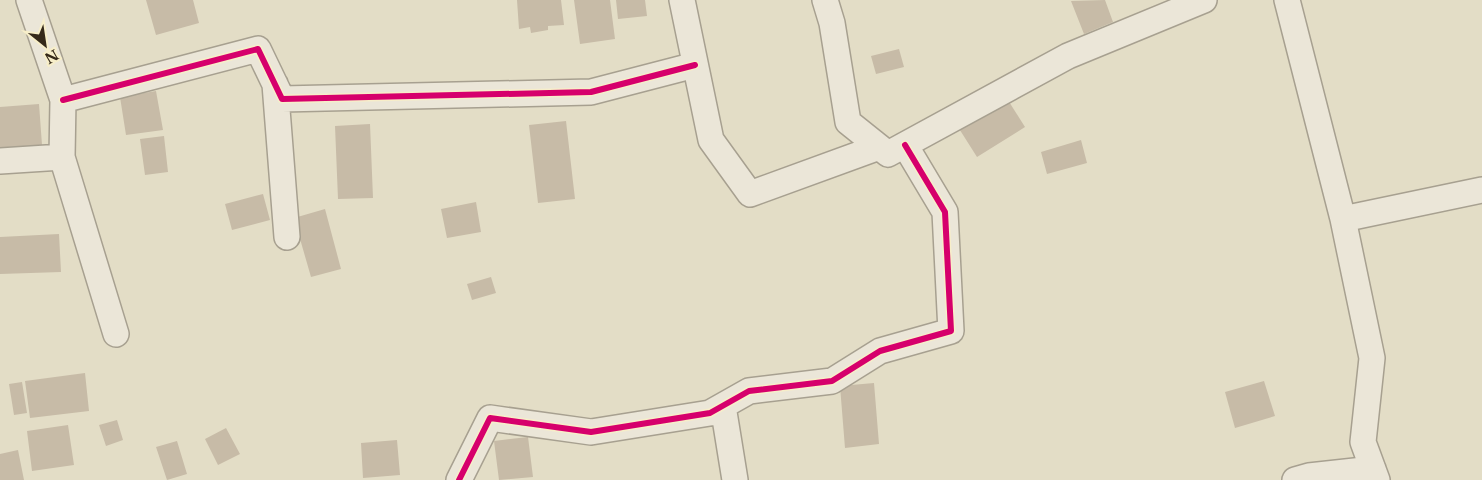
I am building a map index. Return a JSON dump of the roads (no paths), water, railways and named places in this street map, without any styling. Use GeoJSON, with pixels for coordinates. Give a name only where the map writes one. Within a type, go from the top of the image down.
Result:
{"type":"FeatureCollection","features":[{"type":"Feature","properties":{"kind":"street"},"geometry":{"type":"LineString","coordinates":[[29,0],[63,100],[62,157],[116,334]]}},
{"type":"Feature","properties":{"kind":"street"},"geometry":{"type":"LineString","coordinates":[[682,0],[710,140],[750,194],[879,146]]}},
{"type":"Feature","properties":{"kind":"street"},"geometry":{"type":"LineString","coordinates":[[825,0],[832,22],[848,122],[888,154],[1068,56],[1204,0]]}},
{"type":"Feature","properties":{"kind":"street"},"geometry":{"type":"LineString","coordinates":[[1287,0],[1343,219],[1372,358],[1363,442],[1375,475],[1310,476],[1295,480]]}},
{"type":"Feature","properties":{"kind":"street"},"geometry":{"type":"LineString","coordinates":[[63,100],[258,49],[282,98],[591,92],[695,65]]}},
{"type":"Feature","properties":{"kind":"street"},"geometry":{"type":"LineString","coordinates":[[275,84],[287,238]]}},
{"type":"Feature","properties":{"kind":"street"},"geometry":{"type":"LineString","coordinates":[[459,480],[490,418],[591,432],[710,413],[749,391],[832,381],[880,350],[951,331],[945,212],[905,145]]}},
{"type":"Feature","properties":{"kind":"street"},"geometry":{"type":"LineString","coordinates":[[0,161],[62,157]]}},
{"type":"Feature","properties":{"kind":"street"},"geometry":{"type":"LineString","coordinates":[[1343,219],[1482,190]]}},
{"type":"Feature","properties":{"kind":"street"},"geometry":{"type":"LineString","coordinates":[[723,406],[735,480]]}}]}
